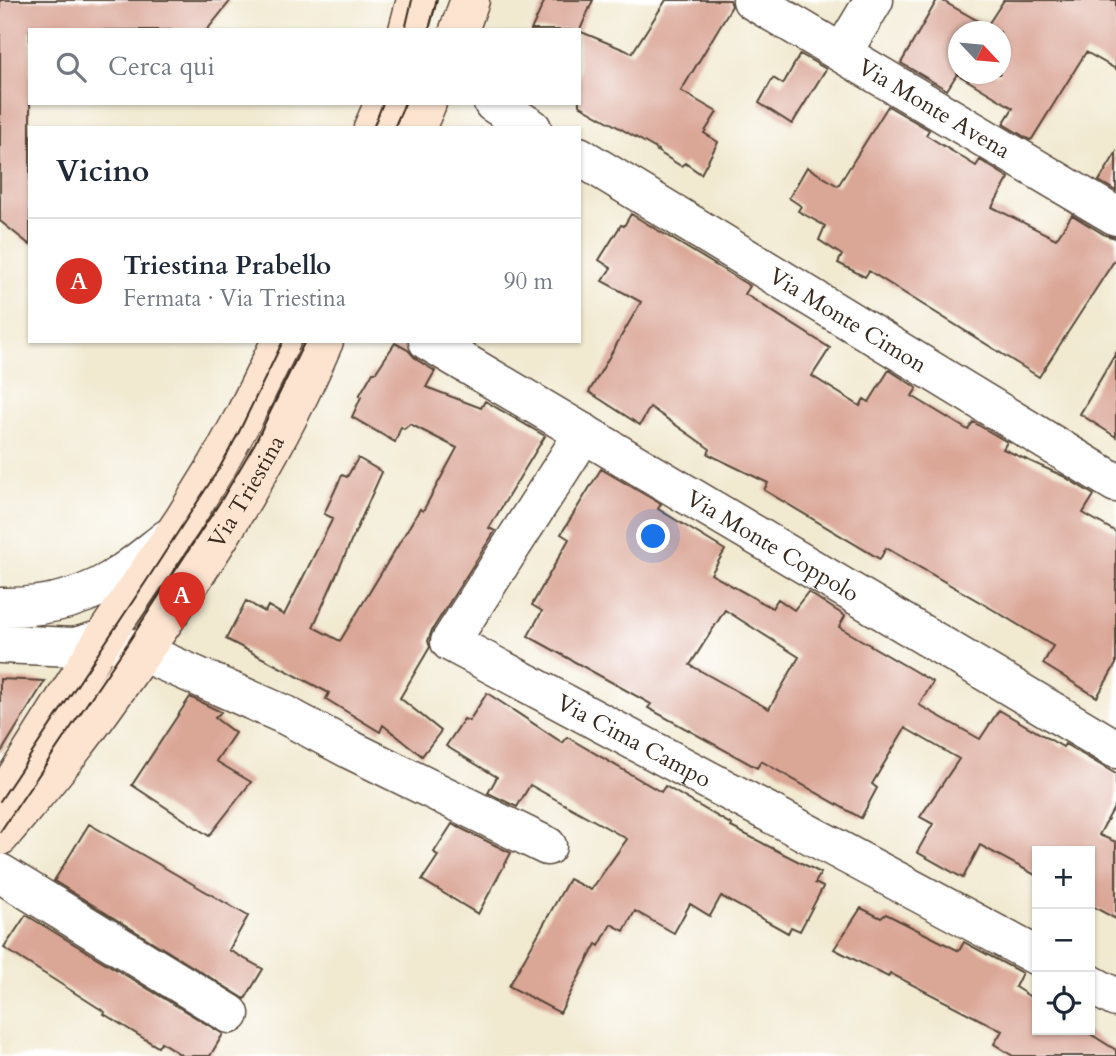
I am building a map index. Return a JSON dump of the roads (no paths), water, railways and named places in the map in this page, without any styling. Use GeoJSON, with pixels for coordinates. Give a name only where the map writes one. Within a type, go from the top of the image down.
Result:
{"type":"FeatureCollection","features":[{"type":"Feature","properties":{"kind":"street"},"geometry":{"type":"LineString","coordinates":[[409,28],[416,0]]}},
{"type":"Feature","properties":{"kind":"street"},"geometry":{"type":"LineString","coordinates":[[460,28],[470,0]]}},
{"type":"Feature","properties":{"kind":"street","name":"Via Monte Avena"},"geometry":{"type":"LineString","coordinates":[[752,0],[1116,216]]}},
{"type":"Feature","properties":{"kind":"street"},"geometry":{"type":"LineString","coordinates":[[842,53],[874,0]]}},
{"type":"Feature","properties":{"kind":"street"},"geometry":{"type":"LineString","coordinates":[[374,126],[383,105]]}},
{"type":"Feature","properties":{"kind":"street"},"geometry":{"type":"LineString","coordinates":[[417,126],[426,105]]}},
{"type":"Feature","properties":{"kind":"street"},"geometry":{"type":"LineString","coordinates":[[496,105],[529,126]]}},
{"type":"Feature","properties":{"kind":"street","name":"Via Monte Cimon"},"geometry":{"type":"LineString","coordinates":[[581,157],[1116,483]]}},
{"type":"Feature","properties":{"kind":"street","name":"Via Triestina"},"geometry":{"type":"LineString","coordinates":[[87,653],[174,533],[222,457],[280,343]]}},
{"type":"Feature","properties":{"kind":"street","name":"Via Triestina"},"geometry":{"type":"LineString","coordinates":[[0,836],[17,799],[89,726],[187,587],[252,485],[288,418],[323,343]]}},
{"type":"Feature","properties":{"kind":"street","name":"Via Monte Coppolo"},"geometry":{"type":"LineString","coordinates":[[431,343],[1116,749]]}},
{"type":"Feature","properties":{"kind":"street","name":"Via Cima Campo"},"geometry":{"type":"LineString","coordinates":[[583,433],[450,642],[1032,953]]}},
{"type":"Feature","properties":{"kind":"street"},"geometry":{"type":"LineString","coordinates":[[38,606],[97,588],[123,574],[174,533]]}},
{"type":"Feature","properties":{"kind":"street"},"geometry":{"type":"LineString","coordinates":[[0,607],[71,607],[83,610],[98,622],[101,628],[87,653]]}},
{"type":"Feature","properties":{"kind":"street"},"geometry":{"type":"LineString","coordinates":[[0,644],[87,653],[142,652],[285,715],[547,846]]}},
{"type":"Feature","properties":{"kind":"street"},"geometry":{"type":"LineString","coordinates":[[17,799],[43,781],[56,746],[96,689],[101,674],[87,653]]}},
{"type":"Feature","properties":{"kind":"street"},"geometry":{"type":"LineString","coordinates":[[0,873],[230,1014]]}},
{"type":"Feature","properties":{"kind":"street"},"geometry":{"type":"LineString","coordinates":[[1095,987],[1116,998]]}},
{"type":"Feature","properties":{"kind":"tram line"},"geometry":{"type":"LineString","coordinates":[[405,28],[412,0]]}},
{"type":"Feature","properties":{"kind":"tram line"},"geometry":{"type":"LineString","coordinates":[[430,28],[437,0]]}},
{"type":"Feature","properties":{"kind":"tram line"},"geometry":{"type":"LineString","coordinates":[[374,126],[382,105]]}},
{"type":"Feature","properties":{"kind":"tram line"},"geometry":{"type":"LineString","coordinates":[[395,126],[404,105]]}},
{"type":"Feature","properties":{"kind":"tram line"},"geometry":{"type":"LineString","coordinates":[[0,801],[220,467],[282,343]]}},
{"type":"Feature","properties":{"kind":"tram line"},"geometry":{"type":"LineString","coordinates":[[0,832],[222,499],[255,443],[304,343]]}},
{"type":"Feature","properties":{"kind":"place","name":"Triestina Prabello"},"geometry":{"type":"Point","coordinates":[182,630]}}]}
